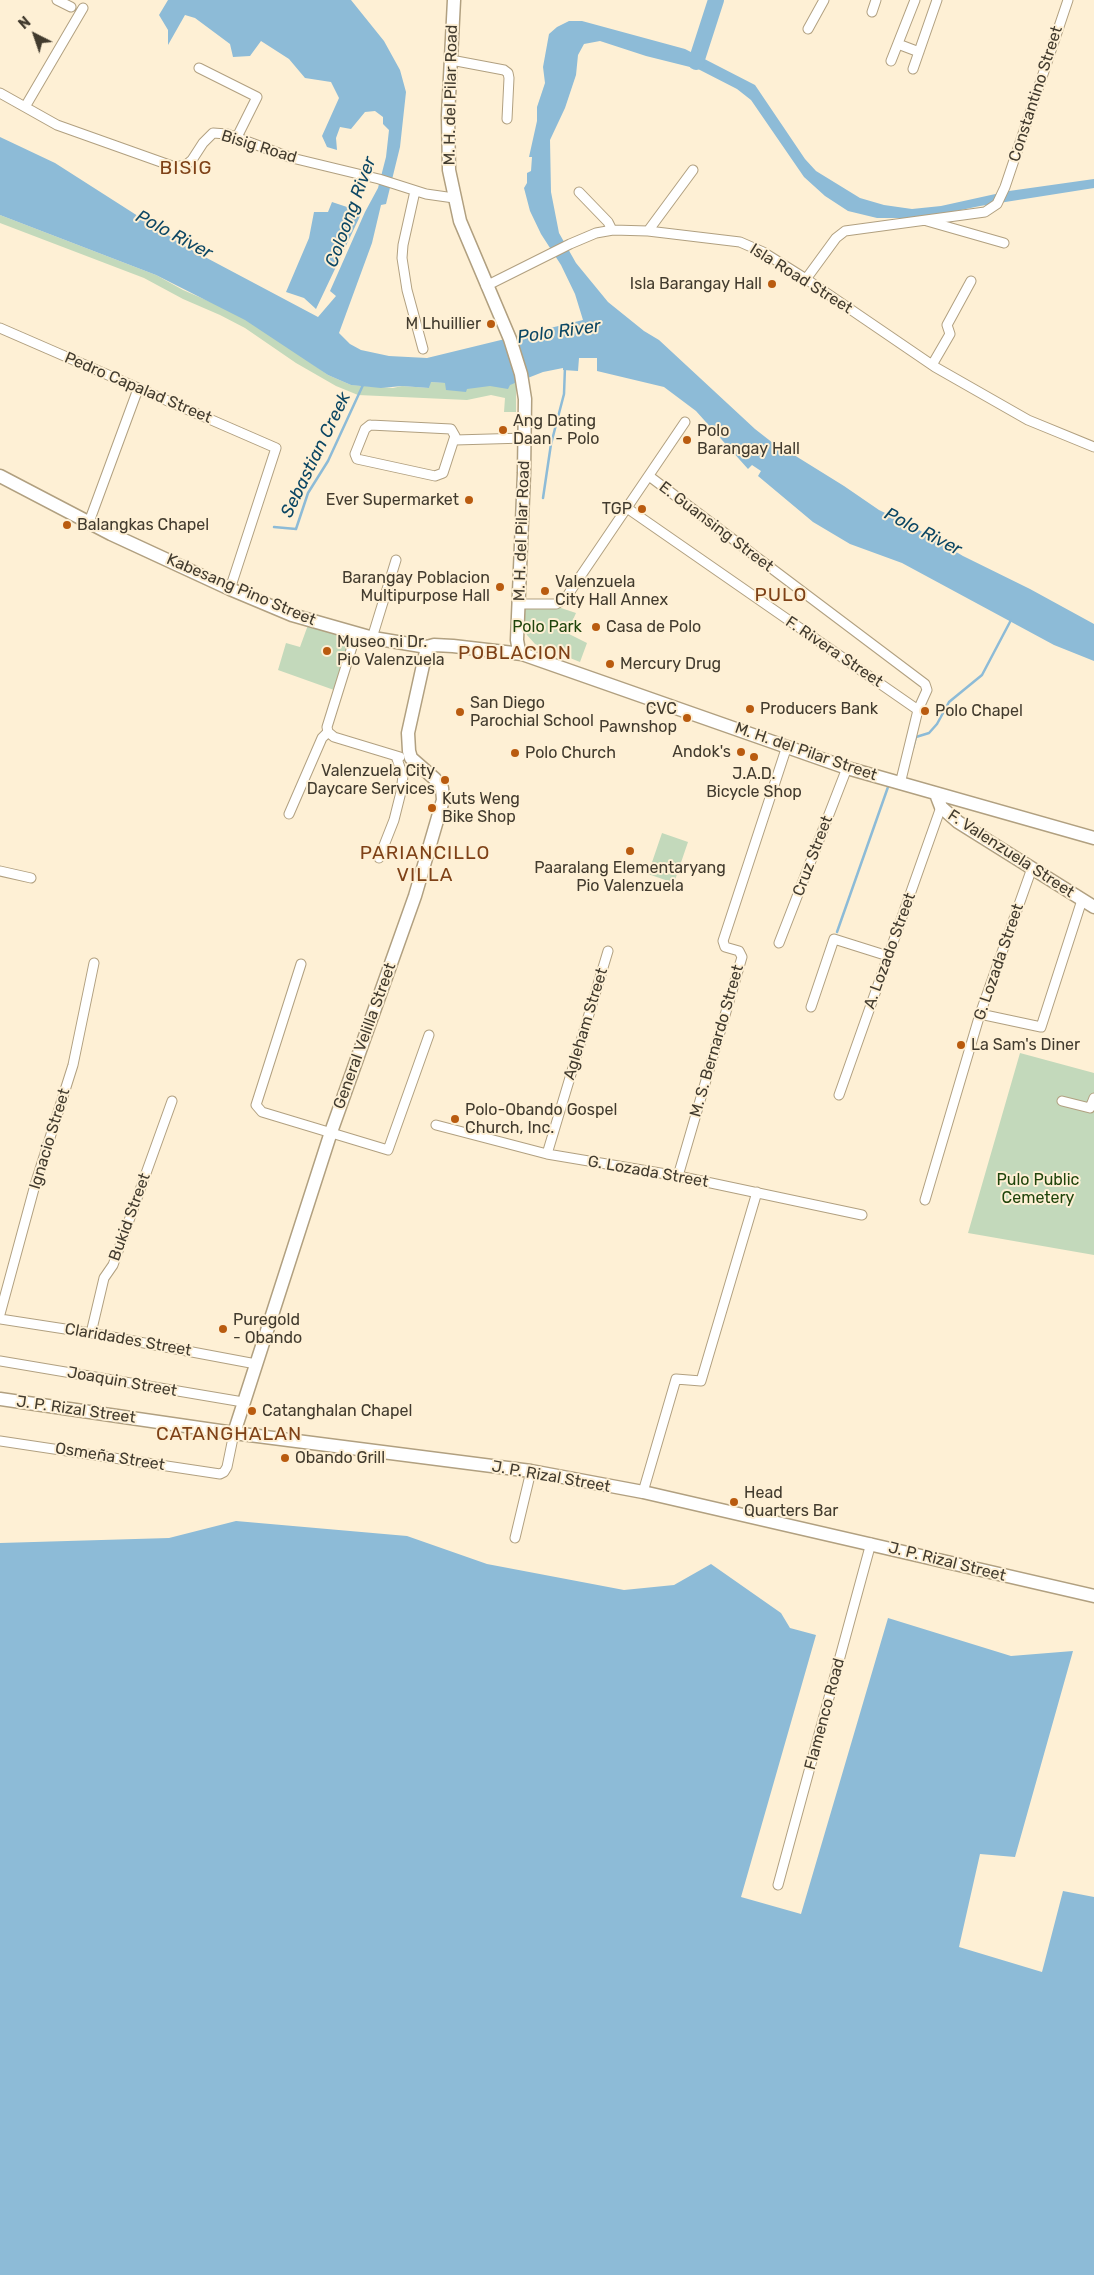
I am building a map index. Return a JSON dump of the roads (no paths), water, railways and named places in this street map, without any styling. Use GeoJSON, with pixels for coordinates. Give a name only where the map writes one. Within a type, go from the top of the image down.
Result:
{"type":"FeatureCollection","features":[{"type":"Feature","properties":{"kind":"main road","name":"M. H. del Pilar Road"},"geometry":{"type":"LineString","coordinates":[[454,0],[447,151],[454,198],[460,221],[510,339],[521,374],[525,399],[518,646],[522,654]]}},
{"type":"Feature","properties":{"kind":"main road","name":"Kabesang Pino Street"},"geometry":{"type":"LineString","coordinates":[[0,476],[89,522],[230,589],[292,615],[372,638],[428,647]]}},
{"type":"Feature","properties":{"kind":"main road","name":"M. H. del Pilar Street"},"geometry":{"type":"LineString","coordinates":[[428,647],[434,645],[453,646],[522,654],[847,768],[1094,838]]}},
{"type":"Feature","properties":{"kind":"main road"},"geometry":{"type":"LineString","coordinates":[[411,758],[408,734],[428,647]]}},
{"type":"Feature","properties":{"kind":"main road","name":"General Velilla Street"},"geometry":{"type":"LineString","coordinates":[[234,1433],[331,1132],[415,896],[443,800],[442,788],[435,779],[411,758]]}},
{"type":"Feature","properties":{"kind":"main road","name":"F. Valenzuela Street"},"geometry":{"type":"LineString","coordinates":[[936,794],[941,807],[958,822],[1094,907]]}},
{"type":"Feature","properties":{"kind":"main road","name":"J. P. Rizal Street"},"geometry":{"type":"LineString","coordinates":[[0,1399],[234,1433],[531,1471],[643,1492],[872,1543],[1094,1596]]}},
{"type":"Feature","properties":{"kind":"street"},"geometry":{"type":"LineString","coordinates":[[57,0],[71,8]]}},
{"type":"Feature","properties":{"kind":"street"},"geometry":{"type":"LineString","coordinates":[[808,30],[824,0]]}},
{"type":"Feature","properties":{"kind":"street"},"geometry":{"type":"LineString","coordinates":[[872,12],[876,0]]}},
{"type":"Feature","properties":{"kind":"street"},"geometry":{"type":"LineString","coordinates":[[892,61],[915,0]]}},
{"type":"Feature","properties":{"kind":"street"},"geometry":{"type":"LineString","coordinates":[[912,70],[937,0]]}},
{"type":"Feature","properties":{"kind":"street","name":"Constantino Street"},"geometry":{"type":"LineString","coordinates":[[922,220],[985,212],[997,204],[1005,187],[1068,0]]}},
{"type":"Feature","properties":{"kind":"street"},"geometry":{"type":"LineString","coordinates":[[25,107],[83,8]]}},
{"type":"Feature","properties":{"kind":"street"},"geometry":{"type":"LineString","coordinates":[[898,44],[919,52]]}},
{"type":"Feature","properties":{"kind":"street"},"geometry":{"type":"LineString","coordinates":[[451,60],[504,70],[508,73],[507,119]]}},
{"type":"Feature","properties":{"kind":"street"},"geometry":{"type":"LineString","coordinates":[[199,68],[257,97],[237,137]]}},
{"type":"Feature","properties":{"kind":"street","name":"Bisig Road"},"geometry":{"type":"LineString","coordinates":[[0,93],[58,125],[175,167],[186,165],[192,160],[203,143],[213,133],[227,134],[292,158],[395,183],[415,191],[454,198]]}},
{"type":"Feature","properties":{"kind":"street"},"geometry":{"type":"LineString","coordinates":[[648,231],[693,170]]}},
{"type":"Feature","properties":{"kind":"street"},"geometry":{"type":"LineString","coordinates":[[415,191],[402,258],[407,290],[423,349]]}},
{"type":"Feature","properties":{"kind":"street"},"geometry":{"type":"LineString","coordinates":[[579,192],[611,226]]}},
{"type":"Feature","properties":{"kind":"street"},"geometry":{"type":"LineString","coordinates":[[806,279],[836,238],[845,231],[922,220],[1004,243]]}},
{"type":"Feature","properties":{"kind":"street","name":"Isla Road Street"},"geometry":{"type":"LineString","coordinates":[[486,286],[549,254],[611,226],[740,242],[763,252],[806,279],[932,365],[1028,420],[1094,447]]}},
{"type":"Feature","properties":{"kind":"street"},"geometry":{"type":"LineString","coordinates":[[932,365],[950,334],[948,325],[972,281]]}},
{"type":"Feature","properties":{"kind":"street","name":"Pedro Capalad Street"},"geometry":{"type":"LineString","coordinates":[[0,328],[276,448],[230,589]]}},
{"type":"Feature","properties":{"kind":"street"},"geometry":{"type":"LineString","coordinates":[[89,522],[138,389]]}},
{"type":"Feature","properties":{"kind":"street"},"geometry":{"type":"LineString","coordinates":[[519,604],[556,604],[566,599],[685,422]]}},
{"type":"Feature","properties":{"kind":"street"},"geometry":{"type":"LineString","coordinates":[[370,425],[451,429],[455,434],[454,440],[444,470],[438,476],[358,460],[354,456],[365,429],[370,425]]}},
{"type":"Feature","properties":{"kind":"street"},"geometry":{"type":"LineString","coordinates":[[454,440],[525,438]]}},
{"type":"Feature","properties":{"kind":"street","name":"E. Guansing Street"},"geometry":{"type":"LineString","coordinates":[[649,476],[926,687],[918,710]]}},
{"type":"Feature","properties":{"kind":"street","name":"F. Rivera Street"},"geometry":{"type":"LineString","coordinates":[[627,508],[918,710]]}},
{"type":"Feature","properties":{"kind":"street"},"geometry":{"type":"LineString","coordinates":[[372,638],[396,560]]}},
{"type":"Feature","properties":{"kind":"street"},"geometry":{"type":"LineString","coordinates":[[356,634],[327,727],[328,732],[334,737],[396,756],[411,758]]}},
{"type":"Feature","properties":{"kind":"street"},"geometry":{"type":"LineString","coordinates":[[900,784],[918,710]]}},
{"type":"Feature","properties":{"kind":"street"},"geometry":{"type":"LineString","coordinates":[[289,814],[322,738],[328,732]]}},
{"type":"Feature","properties":{"kind":"street","name":"M. S. Bernardo Street"},"geometry":{"type":"LineString","coordinates":[[678,1176],[742,957],[739,951],[725,947],[723,941],[787,746]]}},
{"type":"Feature","properties":{"kind":"street"},"geometry":{"type":"LineString","coordinates":[[379,858],[394,820],[402,792],[403,776],[396,756]]}},
{"type":"Feature","properties":{"kind":"street","name":"Cruz Street"},"geometry":{"type":"LineString","coordinates":[[779,943],[847,768]]}},
{"type":"Feature","properties":{"kind":"street","name":"A. Lozado Street"},"geometry":{"type":"LineString","coordinates":[[838,1095],[941,807]]}},
{"type":"Feature","properties":{"kind":"street","name":"G. Lozada Street"},"geometry":{"type":"LineString","coordinates":[[925,1200],[980,1014],[1032,868]]}},
{"type":"Feature","properties":{"kind":"street"},"geometry":{"type":"LineString","coordinates":[[0,871],[31,878]]}},
{"type":"Feature","properties":{"kind":"street"},"geometry":{"type":"LineString","coordinates":[[980,1014],[1041,1027],[1082,900]]}},
{"type":"Feature","properties":{"kind":"street"},"geometry":{"type":"LineString","coordinates":[[811,1007],[834,939],[888,956]]}},
{"type":"Feature","properties":{"kind":"street","name":"Agleham Street"},"geometry":{"type":"LineString","coordinates":[[547,1154],[608,951]]}},
{"type":"Feature","properties":{"kind":"street","name":"Ignacio Street"},"geometry":{"type":"LineString","coordinates":[[0,1314],[35,1185],[73,1065],[94,964]]}},
{"type":"Feature","properties":{"kind":"street"},"geometry":{"type":"LineString","coordinates":[[301,964],[256,1105],[262,1112],[388,1150],[429,1035]]}},
{"type":"Feature","properties":{"kind":"street"},"geometry":{"type":"LineString","coordinates":[[1062,1101],[1090,1108],[1094,1098]]}},
{"type":"Feature","properties":{"kind":"street","name":"Bukid Street"},"geometry":{"type":"LineString","coordinates":[[91,1333],[104,1278],[113,1265],[172,1101]]}},
{"type":"Feature","properties":{"kind":"street","name":"G. Lozada Street"},"geometry":{"type":"LineString","coordinates":[[436,1125],[547,1154],[678,1176],[862,1215]]}},
{"type":"Feature","properties":{"kind":"street"},"geometry":{"type":"LineString","coordinates":[[643,1492],[676,1379],[701,1381],[757,1192]]}},
{"type":"Feature","properties":{"kind":"street","name":"Claridades Street"},"geometry":{"type":"LineString","coordinates":[[0,1318],[256,1364]]}},
{"type":"Feature","properties":{"kind":"street","name":"Joaquin Street"},"geometry":{"type":"LineString","coordinates":[[0,1361],[243,1402]]}},
{"type":"Feature","properties":{"kind":"street","name":"Osmeña Street"},"geometry":{"type":"LineString","coordinates":[[0,1441],[220,1474],[227,1467],[234,1433]]}},
{"type":"Feature","properties":{"kind":"street"},"geometry":{"type":"LineString","coordinates":[[515,1538],[531,1471]]}},
{"type":"Feature","properties":{"kind":"street","name":"Flamenco Road"},"geometry":{"type":"LineString","coordinates":[[778,1885],[872,1543]]}},
{"type":"Feature","properties":{"kind":"water","name":"Polo River"},"geometry":{"type":"Polygon","coordinates":[[[168,0],[351,0],[384,41],[400,70],[406,92],[400,147],[386,204],[381,205],[372,243],[339,333],[350,344],[361,350],[389,356],[427,358],[583,320],[575,294],[561,265],[541,234],[530,211],[524,188],[527,183],[527,173],[531,171],[532,157],[529,157],[537,121],[537,107],[545,83],[543,67],[549,34],[557,27],[569,21],[582,21],[685,49],[755,85],[805,159],[816,171],[860,198],[884,205],[912,209],[941,206],[1009,191],[1094,179],[1094,188],[942,214],[907,218],[877,218],[848,211],[825,196],[804,177],[751,100],[737,89],[698,69],[646,56],[600,41],[584,44],[578,55],[576,75],[565,108],[550,140],[551,192],[559,233],[576,263],[608,302],[644,331],[659,340],[755,429],[778,447],[844,486],[879,510],[1094,624],[1094,661],[1054,645],[902,563],[850,544],[813,522],[758,476],[761,471],[752,465],[748,469],[696,411],[664,387],[597,371],[597,358],[579,358],[578,371],[563,370],[563,368],[543,372],[510,385],[508,389],[490,386],[467,389],[466,392],[446,390],[445,383],[431,382],[429,388],[402,386],[381,388],[351,385],[328,375],[245,320],[156,275],[0,215],[0,137],[55,163],[188,248],[318,317],[336,296],[330,291],[365,212],[378,188],[386,157],[389,130],[383,124],[383,117],[375,111],[365,112],[351,129],[340,127],[336,138],[337,150],[327,147],[322,136],[339,98],[331,82],[305,78],[289,59],[261,41],[250,56],[233,57],[230,44],[195,18],[185,15],[168,45],[168,30],[159,15],[168,0]]]}},
{"type":"Feature","properties":{"kind":"water","name":"Coloong River"},"geometry":{"type":"Polygon","coordinates":[[[332,202],[362,212],[316,309],[304,298],[286,292],[309,238],[314,212],[328,212],[332,202]]]}},
{"type":"Feature","properties":{"kind":"water"},"geometry":{"type":"Polygon","coordinates":[[[236,1521],[407,1536],[487,1564],[624,1590],[674,1585],[711,1564],[781,1613],[790,1628],[816,1635],[741,1897],[801,1914],[888,1618],[1011,1656],[1073,1651],[1015,1857],[980,1854],[959,1947],[1042,1972],[1063,1891],[1094,1897],[1094,2275],[0,2275],[0,1543],[169,1538],[236,1521]]]}},
{"type":"Feature","properties":{"kind":"waterway"},"geometry":{"type":"LineString","coordinates":[[696,62],[716,0]]}},
{"type":"Feature","properties":{"kind":"waterway"},"geometry":{"type":"LineString","coordinates":[[543,498],[551,444],[564,394],[565,367]]}},
{"type":"Feature","properties":{"kind":"waterway","name":"Sebastian Creek"},"geometry":{"type":"LineString","coordinates":[[274,527],[296,529],[308,493],[328,461],[363,385]]}},
{"type":"Feature","properties":{"kind":"waterway"},"geometry":{"type":"LineString","coordinates":[[913,748],[916,737],[929,733],[937,724],[949,702],[982,675],[1011,620]]}},
{"type":"Feature","properties":{"kind":"waterway"},"geometry":{"type":"LineString","coordinates":[[837,932],[888,787]]}},
{"type":"Feature","properties":{"kind":"place","name":"Isla Barangay Hall"},"geometry":{"type":"Point","coordinates":[772,284]}},
{"type":"Feature","properties":{"kind":"place","name":"M Lhuillier"},"geometry":{"type":"Point","coordinates":[491,324]}},
{"type":"Feature","properties":{"kind":"place","name":"Ang Dating Daan - Polo"},"geometry":{"type":"Point","coordinates":[503,430]}},
{"type":"Feature","properties":{"kind":"place","name":"Polo Barangay Hall"},"geometry":{"type":"Point","coordinates":[687,440]}},
{"type":"Feature","properties":{"kind":"place","name":"Ever Supermarket"},"geometry":{"type":"Point","coordinates":[469,500]}},
{"type":"Feature","properties":{"kind":"place","name":"TGP"},"geometry":{"type":"Point","coordinates":[642,509]}},
{"type":"Feature","properties":{"kind":"place","name":"Balangkas Chapel"},"geometry":{"type":"Point","coordinates":[67,525]}},
{"type":"Feature","properties":{"kind":"place","name":"Barangay Poblacion Multipurpose Hall"},"geometry":{"type":"Point","coordinates":[500,587]}},
{"type":"Feature","properties":{"kind":"place","name":"Valenzuela City Hall Annex"},"geometry":{"type":"Point","coordinates":[545,591]}},
{"type":"Feature","properties":{"kind":"place","name":"Casa de Polo"},"geometry":{"type":"Point","coordinates":[596,627]}},
{"type":"Feature","properties":{"kind":"place","name":"Museo ni Dr. Pio Valenzuela"},"geometry":{"type":"Point","coordinates":[327,651]}},
{"type":"Feature","properties":{"kind":"place","name":"Mercury Drug"},"geometry":{"type":"Point","coordinates":[610,664]}},
{"type":"Feature","properties":{"kind":"place","name":"Producers Bank"},"geometry":{"type":"Point","coordinates":[750,709]}},
{"type":"Feature","properties":{"kind":"place","name":"Polo Chapel"},"geometry":{"type":"Point","coordinates":[925,711]}},
{"type":"Feature","properties":{"kind":"place","name":"San Diego Parochial School"},"geometry":{"type":"Point","coordinates":[460,712]}},
{"type":"Feature","properties":{"kind":"place","name":"CVC Pawnshop"},"geometry":{"type":"Point","coordinates":[687,718]}},
{"type":"Feature","properties":{"kind":"place","name":"Andok's"},"geometry":{"type":"Point","coordinates":[741,752]}},
{"type":"Feature","properties":{"kind":"place","name":"Polo Church"},"geometry":{"type":"Point","coordinates":[515,753]}},
{"type":"Feature","properties":{"kind":"place","name":"J.A.D. Bicycle Shop"},"geometry":{"type":"Point","coordinates":[754,757]}},
{"type":"Feature","properties":{"kind":"place","name":"Valenzuela City Daycare Services"},"geometry":{"type":"Point","coordinates":[445,780]}},
{"type":"Feature","properties":{"kind":"place","name":"Kuts Weng Bike Shop"},"geometry":{"type":"Point","coordinates":[432,808]}},
{"type":"Feature","properties":{"kind":"place","name":"Paaralang Elementaryang Pio Valenzuela"},"geometry":{"type":"Point","coordinates":[630,851]}},
{"type":"Feature","properties":{"kind":"place","name":"La Sam's Diner"},"geometry":{"type":"Point","coordinates":[961,1045]}},
{"type":"Feature","properties":{"kind":"place","name":"Polo-Obando Gospel Church, Inc."},"geometry":{"type":"Point","coordinates":[455,1119]}},
{"type":"Feature","properties":{"kind":"place","name":"Puregold - Obando"},"geometry":{"type":"Point","coordinates":[223,1329]}},
{"type":"Feature","properties":{"kind":"place","name":"Catanghalan Chapel"},"geometry":{"type":"Point","coordinates":[252,1411]}},
{"type":"Feature","properties":{"kind":"place","name":"Obando Grill"},"geometry":{"type":"Point","coordinates":[285,1458]}},
{"type":"Feature","properties":{"kind":"place","name":"Head Quarters Bar"},"geometry":{"type":"Point","coordinates":[734,1502]}},
{"type":"Feature","properties":{"kind":"district","name":"BISIG"},"geometry":{"type":"Point","coordinates":[186,169]}},
{"type":"Feature","properties":{"kind":"district","name":"PULO"},"geometry":{"type":"Point","coordinates":[781,596]}},
{"type":"Feature","properties":{"kind":"district","name":"POBLACION"},"geometry":{"type":"Point","coordinates":[515,654]}},
{"type":"Feature","properties":{"kind":"district","name":"PARIANCILLO VILLA"},"geometry":{"type":"Point","coordinates":[425,865]}},
{"type":"Feature","properties":{"kind":"district","name":"CATANGHALAN"},"geometry":{"type":"Point","coordinates":[229,1435]}},
{"type":"Feature","properties":{"kind":"park label","name":"Polo Park"},"geometry":{"type":"Point","coordinates":[547,627]}},
{"type":"Feature","properties":{"kind":"park label","name":"Pulo Public Cemetery"},"geometry":{"type":"Point","coordinates":[1038,1189]}}]}
